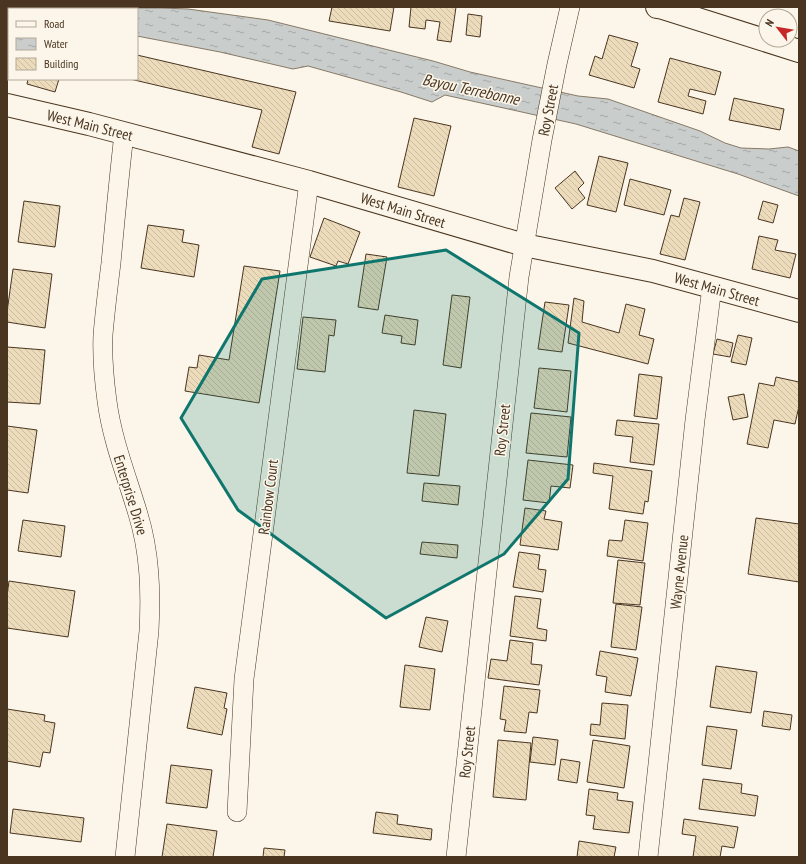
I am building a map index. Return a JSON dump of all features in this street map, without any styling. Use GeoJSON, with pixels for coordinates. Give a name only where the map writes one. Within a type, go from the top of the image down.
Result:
{"type":"FeatureCollection","features":[{"type":"Feature","properties":{"kind":"main road"},"geometry":{"type":"LineString","coordinates":[[657,7],[799,51]]}},
{"type":"Feature","properties":{"kind":"main road","name":"West Main Street"},"geometry":{"type":"LineString","coordinates":[[7,105],[89,124],[309,182],[524,245],[653,271],[799,311]]}},
{"type":"Feature","properties":{"kind":"street","name":"Roy Street"},"geometry":{"type":"LineString","coordinates":[[456,857],[519,277],[542,140],[570,7]]}},
{"type":"Feature","properties":{"kind":"street","name":"Enterprise Drive"},"geometry":{"type":"LineString","coordinates":[[124,134],[104,335],[104,378],[111,427],[139,516],[148,563],[150,585],[149,631],[125,857]]}},
{"type":"Feature","properties":{"kind":"street","name":"Rainbow Court"},"geometry":{"type":"LineString","coordinates":[[237,812],[244,680],[309,182]]}},
{"type":"Feature","properties":{"kind":"street","name":"Wayne Avenue"},"geometry":{"type":"LineString","coordinates":[[648,857],[695,420],[712,287]]}},
{"type":"Feature","properties":{"kind":"highlighted area"},"geometry":{"type":"Polygon","coordinates":[[[446,250],[579,333],[568,479],[504,554],[386,618],[238,510],[181,418],[262,279],[446,250]]]}},
{"type":"Feature","properties":{"kind":"water"},"geometry":{"type":"Polygon","coordinates":[[[7,7],[122,8],[8,8],[7,23],[7,7]]]}},
{"type":"Feature","properties":{"kind":"water","name":"Bayou Terrebonne"},"geometry":{"type":"Polygon","coordinates":[[[138,8],[188,9],[268,20],[433,61],[470,72],[578,96],[608,99],[700,131],[725,143],[741,148],[769,149],[788,147],[799,151],[799,196],[738,174],[576,124],[445,95],[432,102],[308,66],[293,69],[220,52],[138,36],[138,8]]]}},
{"type":"Feature","properties":{"kind":"building"},"geometry":{"type":"Polygon","coordinates":[[[332,7],[394,7],[390,31],[329,21],[332,7]]]}},
{"type":"Feature","properties":{"kind":"building"},"geometry":{"type":"Polygon","coordinates":[[[411,7],[456,7],[451,42],[437,40],[440,22],[426,20],[425,29],[409,27],[411,7]]]}},
{"type":"Feature","properties":{"kind":"building"},"geometry":{"type":"Polygon","coordinates":[[[468,14],[482,16],[480,37],[466,35],[468,14]]]}},
{"type":"Feature","properties":{"kind":"building"},"geometry":{"type":"Polygon","coordinates":[[[609,35],[638,43],[631,66],[640,69],[634,88],[589,75],[595,56],[602,59],[609,35]]]}},
{"type":"Feature","properties":{"kind":"building"},"geometry":{"type":"Polygon","coordinates":[[[7,40],[8,40],[8,77],[7,40]]]}},
{"type":"Feature","properties":{"kind":"building"},"geometry":{"type":"Polygon","coordinates":[[[138,55],[296,92],[279,154],[252,147],[262,110],[134,80],[138,80],[138,55]]]}},
{"type":"Feature","properties":{"kind":"building"},"geometry":{"type":"Polygon","coordinates":[[[670,58],[721,72],[715,95],[690,89],[688,96],[706,101],[703,114],[658,102],[670,58]]]}},
{"type":"Feature","properties":{"kind":"building"},"geometry":{"type":"Polygon","coordinates":[[[28,80],[59,80],[55,92],[27,84],[28,80]]]}},
{"type":"Feature","properties":{"kind":"building"},"geometry":{"type":"Polygon","coordinates":[[[734,98],[784,109],[780,130],[729,120],[734,98]]]}},
{"type":"Feature","properties":{"kind":"building"},"geometry":{"type":"Polygon","coordinates":[[[414,118],[451,126],[434,196],[398,187],[414,118]]]}},
{"type":"Feature","properties":{"kind":"building"},"geometry":{"type":"Polygon","coordinates":[[[599,156],[628,163],[616,212],[587,205],[599,156]]]}},
{"type":"Feature","properties":{"kind":"building"},"geometry":{"type":"Polygon","coordinates":[[[575,171],[584,183],[578,189],[585,198],[572,209],[555,188],[575,171]]]}},
{"type":"Feature","properties":{"kind":"building"},"geometry":{"type":"Polygon","coordinates":[[[630,179],[671,190],[664,215],[624,205],[630,179]]]}},
{"type":"Feature","properties":{"kind":"building"},"geometry":{"type":"Polygon","coordinates":[[[684,198],[700,202],[685,260],[660,254],[671,215],[679,217],[684,198]]]}},
{"type":"Feature","properties":{"kind":"building"},"geometry":{"type":"Polygon","coordinates":[[[24,201],[60,206],[55,247],[18,242],[24,201]]]}},
{"type":"Feature","properties":{"kind":"building"},"geometry":{"type":"Polygon","coordinates":[[[763,201],[778,205],[773,223],[758,219],[763,201]]]}},
{"type":"Feature","properties":{"kind":"building"},"geometry":{"type":"Polygon","coordinates":[[[324,218],[360,232],[348,264],[338,261],[336,266],[310,257],[324,218]]]}},
{"type":"Feature","properties":{"kind":"building"},"geometry":{"type":"Polygon","coordinates":[[[148,225],[184,230],[182,242],[199,245],[194,277],[141,268],[148,225]]]}},
{"type":"Feature","properties":{"kind":"building"},"geometry":{"type":"Polygon","coordinates":[[[759,236],[778,240],[775,250],[796,254],[790,278],[752,269],[759,236]]]}},
{"type":"Feature","properties":{"kind":"building"},"geometry":{"type":"Polygon","coordinates":[[[366,254],[387,257],[378,310],[358,307],[366,254]]]}},
{"type":"Feature","properties":{"kind":"building"},"geometry":{"type":"Polygon","coordinates":[[[244,266],[280,271],[259,403],[185,391],[189,367],[197,368],[199,355],[229,360],[244,266]]]}},
{"type":"Feature","properties":{"kind":"building"},"geometry":{"type":"Polygon","coordinates":[[[13,269],[52,274],[45,328],[7,322],[13,269]]]}},
{"type":"Feature","properties":{"kind":"building"},"geometry":{"type":"Polygon","coordinates":[[[452,295],[470,297],[461,368],[443,365],[452,295]]]}},
{"type":"Feature","properties":{"kind":"building"},"geometry":{"type":"Polygon","coordinates":[[[574,298],[584,301],[582,322],[619,333],[626,304],[645,309],[639,335],[654,339],[648,364],[568,343],[574,298]]]}},
{"type":"Feature","properties":{"kind":"building"},"geometry":{"type":"Polygon","coordinates":[[[545,302],[569,305],[562,352],[538,349],[545,302]]]}},
{"type":"Feature","properties":{"kind":"building"},"geometry":{"type":"Polygon","coordinates":[[[385,315],[418,320],[415,345],[401,343],[402,336],[382,333],[385,315]]]}},
{"type":"Feature","properties":{"kind":"building"},"geometry":{"type":"Polygon","coordinates":[[[303,317],[336,320],[334,336],[329,335],[325,372],[297,369],[303,317]]]}},
{"type":"Feature","properties":{"kind":"building"},"geometry":{"type":"Polygon","coordinates":[[[738,335],[752,338],[746,365],[731,362],[738,335]]]}},
{"type":"Feature","properties":{"kind":"building"},"geometry":{"type":"Polygon","coordinates":[[[717,339],[733,343],[730,357],[713,354],[717,339]]]}},
{"type":"Feature","properties":{"kind":"building"},"geometry":{"type":"Polygon","coordinates":[[[7,347],[45,350],[40,404],[7,402],[7,347]]]}},
{"type":"Feature","properties":{"kind":"building"},"geometry":{"type":"Polygon","coordinates":[[[539,368],[571,371],[567,412],[534,408],[539,368]]]}},
{"type":"Feature","properties":{"kind":"building"},"geometry":{"type":"Polygon","coordinates":[[[639,374],[662,377],[657,419],[634,416],[639,374]]]}},
{"type":"Feature","properties":{"kind":"building"},"geometry":{"type":"Polygon","coordinates":[[[776,377],[799,382],[799,406],[795,424],[774,420],[768,448],[747,444],[759,383],[774,386],[776,377]]]}},
{"type":"Feature","properties":{"kind":"building"},"geometry":{"type":"Polygon","coordinates":[[[744,394],[748,417],[733,420],[728,397],[744,394]]]}},
{"type":"Feature","properties":{"kind":"building"},"geometry":{"type":"Polygon","coordinates":[[[414,410],[446,414],[439,476],[407,473],[414,410]]]}},
{"type":"Feature","properties":{"kind":"building"},"geometry":{"type":"Polygon","coordinates":[[[531,413],[571,417],[567,457],[526,453],[531,413]]]}},
{"type":"Feature","properties":{"kind":"building"},"geometry":{"type":"Polygon","coordinates":[[[617,420],[659,424],[654,465],[630,462],[633,437],[615,435],[617,420]]]}},
{"type":"Feature","properties":{"kind":"building"},"geometry":{"type":"Polygon","coordinates":[[[7,426],[37,430],[28,493],[7,490],[7,426]]]}},
{"type":"Feature","properties":{"kind":"building"},"geometry":{"type":"Polygon","coordinates":[[[528,460],[573,465],[570,488],[551,486],[549,503],[523,500],[528,460]]]}},
{"type":"Feature","properties":{"kind":"building"},"geometry":{"type":"Polygon","coordinates":[[[594,463],[652,471],[648,502],[645,501],[643,514],[609,509],[613,476],[593,473],[594,463]]]}},
{"type":"Feature","properties":{"kind":"building"},"geometry":{"type":"Polygon","coordinates":[[[424,483],[460,486],[458,505],[422,501],[424,483]]]}},
{"type":"Feature","properties":{"kind":"building"},"geometry":{"type":"Polygon","coordinates":[[[525,508],[546,511],[544,519],[562,522],[558,550],[520,545],[525,508]]]}},
{"type":"Feature","properties":{"kind":"building"},"geometry":{"type":"Polygon","coordinates":[[[756,518],[799,524],[799,582],[748,574],[756,518]]]}},
{"type":"Feature","properties":{"kind":"building"},"geometry":{"type":"Polygon","coordinates":[[[23,520],[65,526],[61,557],[18,551],[23,520]]]}},
{"type":"Feature","properties":{"kind":"building"},"geometry":{"type":"Polygon","coordinates":[[[625,520],[648,523],[643,561],[607,556],[609,540],[622,541],[625,520]]]}},
{"type":"Feature","properties":{"kind":"building"},"geometry":{"type":"Polygon","coordinates":[[[422,542],[458,545],[457,558],[420,554],[422,542]]]}},
{"type":"Feature","properties":{"kind":"building"},"geometry":{"type":"Polygon","coordinates":[[[519,552],[540,555],[538,569],[546,570],[543,592],[513,587],[519,552]]]}},
{"type":"Feature","properties":{"kind":"building"},"geometry":{"type":"Polygon","coordinates":[[[618,560],[645,563],[640,605],[613,603],[618,560]]]}},
{"type":"Feature","properties":{"kind":"building"},"geometry":{"type":"Polygon","coordinates":[[[9,581],[75,591],[68,637],[7,628],[7,596],[9,581]]]}},
{"type":"Feature","properties":{"kind":"building"},"geometry":{"type":"Polygon","coordinates":[[[515,596],[541,599],[537,628],[547,630],[546,641],[510,636],[515,596]]]}},
{"type":"Feature","properties":{"kind":"building"},"geometry":{"type":"Polygon","coordinates":[[[616,604],[642,607],[636,650],[611,647],[616,604]]]}},
{"type":"Feature","properties":{"kind":"building"},"geometry":{"type":"Polygon","coordinates":[[[426,617],[448,621],[442,652],[419,647],[426,617]]]}},
{"type":"Feature","properties":{"kind":"building"},"geometry":{"type":"Polygon","coordinates":[[[510,640],[533,643],[531,664],[542,665],[539,685],[488,678],[491,659],[507,661],[510,640]]]}},
{"type":"Feature","properties":{"kind":"building"},"geometry":{"type":"Polygon","coordinates":[[[600,651],[638,658],[631,696],[605,692],[607,677],[596,675],[600,651]]]}},
{"type":"Feature","properties":{"kind":"building"},"geometry":{"type":"Polygon","coordinates":[[[405,665],[435,669],[430,710],[400,707],[405,665]]]}},
{"type":"Feature","properties":{"kind":"building"},"geometry":{"type":"Polygon","coordinates":[[[716,666],[757,672],[751,713],[710,707],[716,666]]]}},
{"type":"Feature","properties":{"kind":"building"},"geometry":{"type":"Polygon","coordinates":[[[504,686],[540,690],[537,713],[529,712],[526,733],[504,731],[506,720],[500,719],[504,686]]]}},
{"type":"Feature","properties":{"kind":"building"},"geometry":{"type":"Polygon","coordinates":[[[195,687],[227,693],[224,708],[227,709],[222,735],[187,728],[195,687]]]}},
{"type":"Feature","properties":{"kind":"building"},"geometry":{"type":"Polygon","coordinates":[[[602,703],[628,705],[625,739],[590,735],[591,724],[600,725],[602,703]]]}},
{"type":"Feature","properties":{"kind":"building"},"geometry":{"type":"Polygon","coordinates":[[[7,709],[45,715],[44,721],[55,723],[50,753],[43,752],[40,767],[7,761],[7,709]]]}},
{"type":"Feature","properties":{"kind":"building"},"geometry":{"type":"Polygon","coordinates":[[[764,711],[792,715],[790,730],[762,726],[764,711]]]}},
{"type":"Feature","properties":{"kind":"building"},"geometry":{"type":"Polygon","coordinates":[[[707,726],[737,730],[731,769],[702,765],[707,726]]]}},
{"type":"Feature","properties":{"kind":"building"},"geometry":{"type":"Polygon","coordinates":[[[533,737],[558,740],[555,765],[530,762],[533,737]]]}},
{"type":"Feature","properties":{"kind":"building"},"geometry":{"type":"Polygon","coordinates":[[[498,740],[531,743],[526,800],[493,797],[498,740]]]}},
{"type":"Feature","properties":{"kind":"building"},"geometry":{"type":"Polygon","coordinates":[[[593,740],[630,746],[624,788],[587,782],[593,740]]]}},
{"type":"Feature","properties":{"kind":"building"},"geometry":{"type":"Polygon","coordinates":[[[561,759],[580,762],[577,783],[558,780],[561,759]]]}},
{"type":"Feature","properties":{"kind":"building"},"geometry":{"type":"Polygon","coordinates":[[[171,765],[212,770],[207,808],[166,803],[171,765]]]}},
{"type":"Feature","properties":{"kind":"building"},"geometry":{"type":"Polygon","coordinates":[[[703,779],[742,784],[741,793],[758,796],[755,816],[699,809],[703,779]]]}},
{"type":"Feature","properties":{"kind":"building"},"geometry":{"type":"Polygon","coordinates":[[[589,789],[618,793],[617,800],[633,802],[629,833],[593,829],[595,816],[586,815],[589,789]]]}},
{"type":"Feature","properties":{"kind":"building"},"geometry":{"type":"Polygon","coordinates":[[[13,809],[84,818],[81,842],[10,833],[13,809]]]}},
{"type":"Feature","properties":{"kind":"building"},"geometry":{"type":"Polygon","coordinates":[[[376,812],[398,815],[397,824],[432,829],[431,840],[373,833],[376,812]]]}},
{"type":"Feature","properties":{"kind":"building"},"geometry":{"type":"Polygon","coordinates":[[[684,819],[738,827],[734,848],[722,846],[720,857],[693,857],[696,836],[682,834],[684,819]]]}},
{"type":"Feature","properties":{"kind":"building"},"geometry":{"type":"Polygon","coordinates":[[[167,824],[217,831],[213,857],[162,857],[167,824]]]}},
{"type":"Feature","properties":{"kind":"building"},"geometry":{"type":"Polygon","coordinates":[[[579,841],[616,847],[614,857],[577,857],[579,841]]]}},
{"type":"Feature","properties":{"kind":"building"},"geometry":{"type":"Polygon","coordinates":[[[264,848],[285,850],[284,857],[263,857],[264,848]]]}}]}
